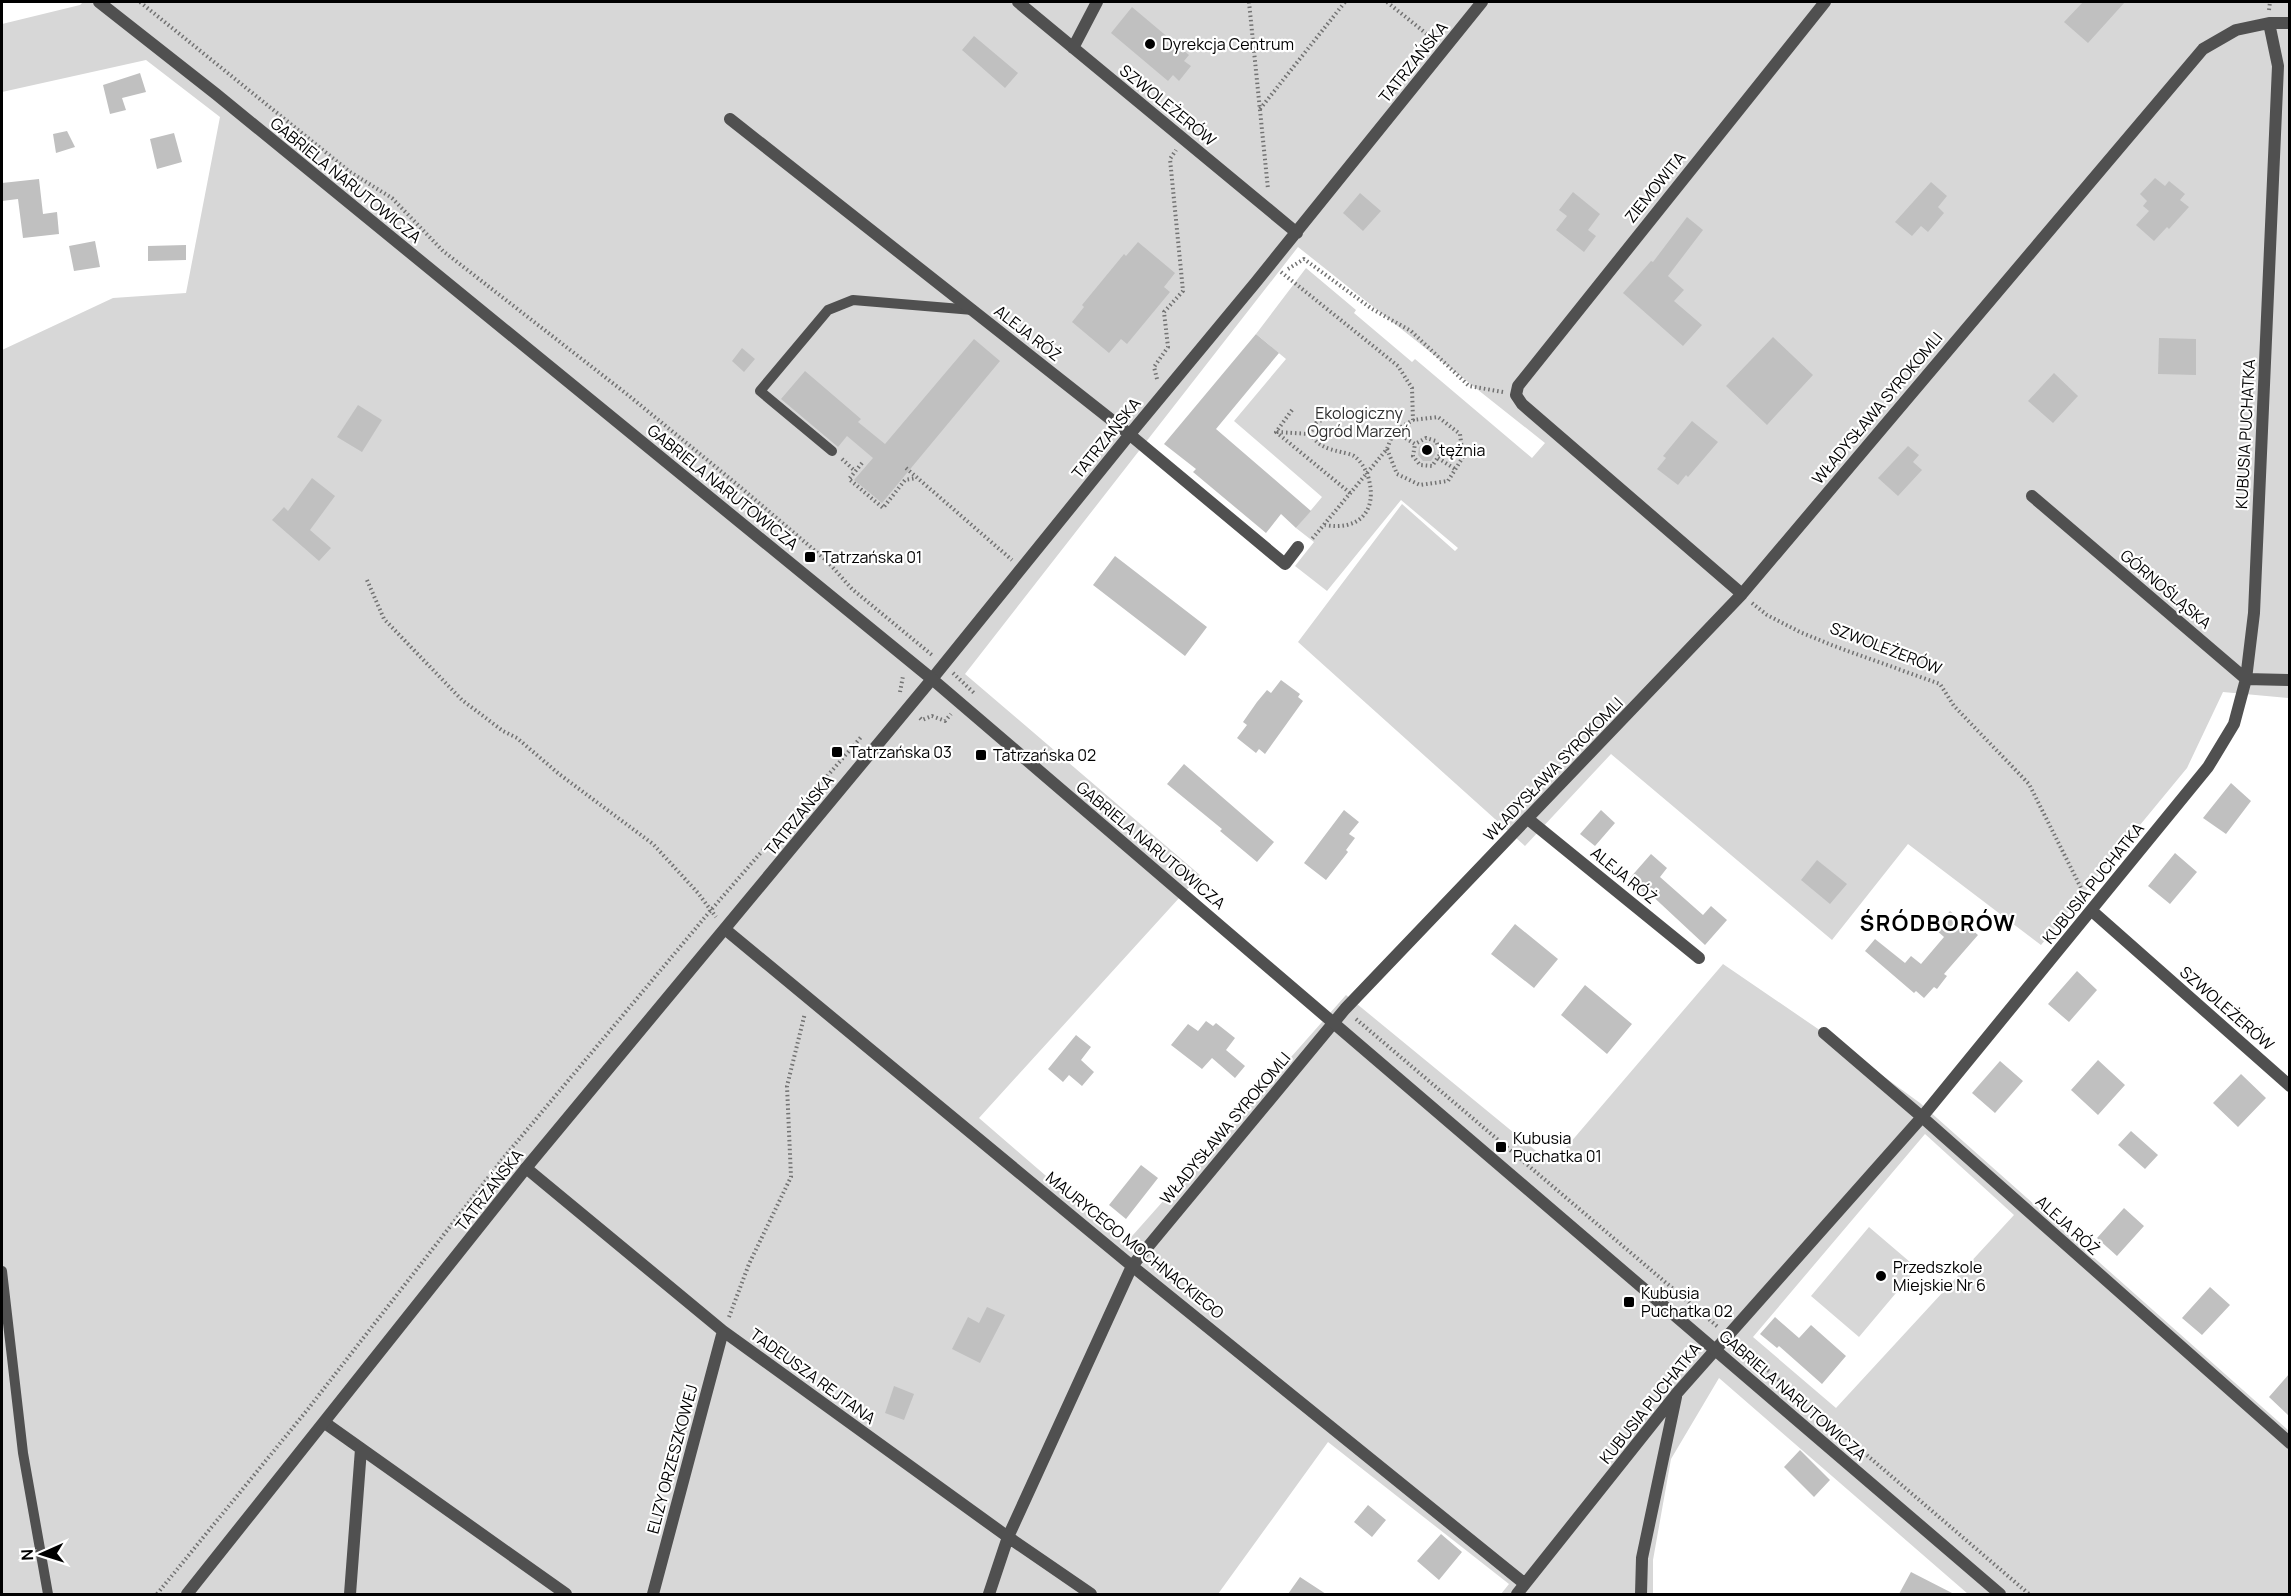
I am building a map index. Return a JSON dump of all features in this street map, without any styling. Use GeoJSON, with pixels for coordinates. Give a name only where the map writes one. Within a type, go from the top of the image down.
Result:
{"type":"FeatureCollection","features":[{"type":"Feature","properties":{"kind":"street","name":"GABRIELA NARUTOWICZA"},"geometry":{"type":"LineString","coordinates":[[99,2],[216,94],[932,679],[2000,1594]]}},
{"type":"Feature","properties":{"kind":"street","name":"SZWOLEŻERÓW"},"geometry":{"type":"LineString","coordinates":[[1018,2],[1297,232]]}},
{"type":"Feature","properties":{"kind":"street"},"geometry":{"type":"LineString","coordinates":[[1073,48],[1097,2]]}},
{"type":"Feature","properties":{"kind":"street","name":"TATRZAŃSKA"},"geometry":{"type":"LineString","coordinates":[[187,1594],[325,1424],[526,1168],[726,930],[932,679],[1482,2]]}},
{"type":"Feature","properties":{"kind":"street","name":"ZIEMOWITA"},"geometry":{"type":"LineString","coordinates":[[1516,395],[1518,386],[1825,2]]}},
{"type":"Feature","properties":{"kind":"street","name":"WŁADYSŁAWA SYROKOMLI"},"geometry":{"type":"LineString","coordinates":[[989,1594],[1008,1537],[1132,1266],[1333,1023],[1742,594],[2203,49],[2236,30],[2269,23],[2289,23]]}},
{"type":"Feature","properties":{"kind":"street","name":"KUBUSIA PUCHATKA"},"geometry":{"type":"LineString","coordinates":[[1517,1594],[1714,1349],[1922,1118],[2208,767],[2234,724],[2246,679],[2254,614],[2278,66],[2269,23]]}},
{"type":"Feature","properties":{"kind":"street","name":"ALEJA RÓŻ"},"geometry":{"type":"LineString","coordinates":[[730,119],[1130,434],[1286,564],[1299,548]]}},
{"type":"Feature","properties":{"kind":"street"},"geometry":{"type":"LineString","coordinates":[[1516,395],[1522,404],[1742,594]]}},
{"type":"Feature","properties":{"kind":"street","name":"GÓRNOŚLĄSKA"},"geometry":{"type":"LineString","coordinates":[[2032,496],[2246,679]]}},
{"type":"Feature","properties":{"kind":"street"},"geometry":{"type":"LineString","coordinates":[[2246,679],[2289,680]]}},
{"type":"Feature","properties":{"kind":"street","name":"ALEJA RÓŻ"},"geometry":{"type":"LineString","coordinates":[[1528,819],[1700,958]]}},
{"type":"Feature","properties":{"kind":"street","name":"SZWOLEŻERÓW"},"geometry":{"type":"LineString","coordinates":[[2092,911],[2289,1086]]}},
{"type":"Feature","properties":{"kind":"street","name":"MAURYCEGO MOCHNACKIEGO"},"geometry":{"type":"LineString","coordinates":[[726,930],[1132,1266],[1525,1584]]}},
{"type":"Feature","properties":{"kind":"street","name":"ALEJA RÓŻ"},"geometry":{"type":"LineString","coordinates":[[1824,1033],[2289,1443]]}},
{"type":"Feature","properties":{"kind":"street","name":"TADEUSZA REJTANA"},"geometry":{"type":"LineString","coordinates":[[526,1168],[723,1331],[1008,1537],[1091,1594]]}},
{"type":"Feature","properties":{"kind":"street","name":"ELIZY ORZESZKOWEJ"},"geometry":{"type":"LineString","coordinates":[[653,1594],[723,1331]]}},
{"type":"Feature","properties":{"kind":"street"},"geometry":{"type":"LineString","coordinates":[[1641,1594],[1642,1558],[1677,1393]]}},
{"type":"Feature","properties":{"kind":"street"},"geometry":{"type":"LineString","coordinates":[[325,1424],[566,1594]]}},
{"type":"Feature","properties":{"kind":"street"},"geometry":{"type":"LineString","coordinates":[[350,1594],[361,1449]]}},
{"type":"Feature","properties":{"kind":"lane"},"geometry":{"type":"LineString","coordinates":[[832,451],[760,391],[828,310],[853,300],[973,310]]}},
{"type":"Feature","properties":{"kind":"lane"},"geometry":{"type":"LineString","coordinates":[[2,1271],[23,1454],[48,1594]]}},
{"type":"Feature","properties":{"kind":"path"},"geometry":{"type":"LineString","coordinates":[[140,2],[351,172],[392,198],[443,251],[628,395],[827,561],[852,589],[916,641],[904,657]]}},
{"type":"Feature","properties":{"kind":"path"},"geometry":{"type":"LineString","coordinates":[[1249,2],[1270,210]]}},
{"type":"Feature","properties":{"kind":"path"},"geometry":{"type":"LineString","coordinates":[[1260,110],[1345,2]]}},
{"type":"Feature","properties":{"kind":"path"},"geometry":{"type":"LineString","coordinates":[[1387,2],[1445,48]]}},
{"type":"Feature","properties":{"kind":"path"},"geometry":{"type":"LineString","coordinates":[[1158,382],[1154,367],[1168,347],[1164,312],[1183,291],[1170,159],[1183,139]]}},
{"type":"Feature","properties":{"kind":"path"},"geometry":{"type":"LineString","coordinates":[[1281,272],[1304,259],[1372,309],[1411,331],[1469,386],[1516,395]]}},
{"type":"Feature","properties":{"kind":"path"},"geometry":{"type":"LineString","coordinates":[[1271,264],[1398,366],[1412,388],[1413,420]]}},
{"type":"Feature","properties":{"kind":"path"},"geometry":{"type":"LineString","coordinates":[[1276,432],[1292,411]]}},
{"type":"Feature","properties":{"kind":"path"},"geometry":{"type":"LineString","coordinates":[[1312,539],[1366,471],[1387,449],[1395,431],[1413,420],[1438,417],[1460,434],[1463,457],[1448,481],[1420,485],[1397,474],[1387,449]]}},
{"type":"Feature","properties":{"kind":"path"},"geometry":{"type":"LineString","coordinates":[[1310,434],[1316,423],[1325,418]]}},
{"type":"Feature","properties":{"kind":"path"},"geometry":{"type":"LineString","coordinates":[[1395,431],[1415,444]]}},
{"type":"Feature","properties":{"kind":"path"},"geometry":{"type":"LineString","coordinates":[[1276,432],[1310,434],[1319,446],[1353,455],[1366,471],[1372,493],[1368,511],[1356,523],[1340,527],[1325,525]]}},
{"type":"Feature","properties":{"kind":"path"},"geometry":{"type":"LineString","coordinates":[[1276,432],[1350,493]]}},
{"type":"Feature","properties":{"kind":"path"},"geometry":{"type":"LineString","coordinates":[[1426,438],[1436,441],[1441,453],[1432,466],[1420,465],[1413,456],[1415,444],[1426,438]]}},
{"type":"Feature","properties":{"kind":"path"},"geometry":{"type":"LineString","coordinates":[[1438,458],[1455,469]]}},
{"type":"Feature","properties":{"kind":"path"},"geometry":{"type":"LineString","coordinates":[[862,463],[849,479],[883,508],[905,480],[917,478]]}},
{"type":"Feature","properties":{"kind":"path"},"geometry":{"type":"LineString","coordinates":[[906,468],[1021,568]]}},
{"type":"Feature","properties":{"kind":"path"},"geometry":{"type":"LineString","coordinates":[[367,580],[384,619],[462,700],[503,731],[517,738],[559,774],[653,844],[726,930]]}},
{"type":"Feature","properties":{"kind":"path","name":"SZWOLEŻERÓW"},"geometry":{"type":"LineString","coordinates":[[1742,594],[1767,615],[1834,646],[1940,684],[1954,706],[2029,784],[2092,911]]}},
{"type":"Feature","properties":{"kind":"path"},"geometry":{"type":"LineString","coordinates":[[896,697],[901,691],[904,674]]}},
{"type":"Feature","properties":{"kind":"path"},"geometry":{"type":"LineString","coordinates":[[922,720],[932,716],[945,721]]}},
{"type":"Feature","properties":{"kind":"path"},"geometry":{"type":"LineString","coordinates":[[158,1594],[308,1409],[505,1156],[711,910],[865,732]]}},
{"type":"Feature","properties":{"kind":"path"},"geometry":{"type":"LineString","coordinates":[[723,1331],[749,1263],[791,1177],[787,1086],[809,998]]}},
{"type":"Feature","properties":{"kind":"path"},"geometry":{"type":"LineString","coordinates":[[1345,1009],[2030,1594]]}},
{"type":"Feature","properties":{"kind":"green space","name":"Ekologiczny Ogród Marzeń"},"geometry":{"type":"Polygon","coordinates":[[[83,2],[2289,2],[2289,698],[2223,692],[2187,768],[2041,945],[1908,844],[1832,940],[1611,754],[1525,846],[1298,642],[1402,504],[1455,551],[1458,548],[1401,500],[1327,591],[1295,566],[1314,542],[1296,528],[1322,497],[1234,421],[1286,359],[1256,334],[1306,268],[1356,310],[1354,313],[1412,362],[1415,359],[1532,458],[1545,443],[1298,247],[965,674],[1200,875],[979,1118],[1125,1244],[1346,995],[1552,1164],[1723,964],[1824,1033],[1920,1103],[2289,1431],[2289,1594],[1968,1594],[1719,1378],[1671,1459],[1653,1560],[1653,1594],[1501,1594],[1509,1584],[1328,1442],[1218,1594],[2,1594],[2,350],[113,298],[186,293],[220,117],[146,60],[2,92],[2,24],[80,5],[83,2]],[[1925,1134],[1753,1337],[1836,1408],[2014,1215],[1925,1134]]]}},
{"type":"Feature","properties":{"kind":"green space"},"geometry":{"type":"Polygon","coordinates":[[[1869,1227],[1917,1268],[1859,1337],[1811,1296],[1869,1227]]]}},
{"type":"Feature","properties":{"kind":"building"},"geometry":{"type":"Polygon","coordinates":[[[2083,2],[2125,2],[2088,43],[2064,22],[2083,2]]]}},
{"type":"Feature","properties":{"kind":"building","name":"Dyrekcja Centrum"},"geometry":{"type":"Polygon","coordinates":[[[1132,7],[1189,55],[1184,61],[1191,66],[1179,81],[1173,75],[1168,81],[1111,33],[1132,7]]]}},
{"type":"Feature","properties":{"kind":"building"},"geometry":{"type":"Polygon","coordinates":[[[974,36],[1018,73],[1005,88],[962,50],[974,36]]]}},
{"type":"Feature","properties":{"kind":"building"},"geometry":{"type":"Polygon","coordinates":[[[140,73],[146,92],[122,98],[126,110],[110,114],[103,85],[140,73]]]}},
{"type":"Feature","properties":{"kind":"building"},"geometry":{"type":"Polygon","coordinates":[[[67,131],[75,147],[56,153],[53,134],[67,131]]]}},
{"type":"Feature","properties":{"kind":"building"},"geometry":{"type":"Polygon","coordinates":[[[174,133],[182,162],[157,169],[150,139],[174,133]]]}},
{"type":"Feature","properties":{"kind":"building"},"geometry":{"type":"Polygon","coordinates":[[[2155,178],[2165,186],[2169,181],[2185,194],[2180,200],[2189,207],[2169,229],[2167,227],[2154,241],[2136,225],[2149,211],[2143,206],[2147,201],[2140,194],[2155,178]]]}},
{"type":"Feature","properties":{"kind":"building"},"geometry":{"type":"Polygon","coordinates":[[[39,179],[43,214],[57,212],[59,234],[23,238],[18,199],[2,201],[2,183],[39,179]]]}},
{"type":"Feature","properties":{"kind":"building"},"geometry":{"type":"Polygon","coordinates":[[[1931,182],[1947,196],[1938,207],[1944,213],[1928,232],[1921,226],[1912,236],[1895,222],[1931,182]]]}},
{"type":"Feature","properties":{"kind":"building"},"geometry":{"type":"Polygon","coordinates":[[[1573,192],[1600,214],[1588,230],[1596,236],[1584,252],[1556,230],[1567,216],[1559,210],[1573,192]]]}},
{"type":"Feature","properties":{"kind":"building"},"geometry":{"type":"Polygon","coordinates":[[[1360,193],[1381,211],[1363,231],[1343,213],[1360,193]]]}},
{"type":"Feature","properties":{"kind":"building"},"geometry":{"type":"Polygon","coordinates":[[[1687,217],[1703,230],[1668,276],[1684,290],[1674,301],[1702,325],[1683,346],[1623,293],[1651,261],[1653,262],[1687,217]]]}},
{"type":"Feature","properties":{"kind":"building"},"geometry":{"type":"Polygon","coordinates":[[[95,241],[100,267],[74,271],[69,246],[95,241]]]}},
{"type":"Feature","properties":{"kind":"building"},"geometry":{"type":"Polygon","coordinates":[[[1138,242],[1175,273],[1164,287],[1170,292],[1127,344],[1121,339],[1109,353],[1072,322],[1084,307],[1082,305],[1124,254],[1126,256],[1138,242]]]}},
{"type":"Feature","properties":{"kind":"building"},"geometry":{"type":"Polygon","coordinates":[[[186,245],[186,260],[148,261],[148,246],[186,245]]]}},
{"type":"Feature","properties":{"kind":"building"},"geometry":{"type":"Polygon","coordinates":[[[1256,334],[1279,353],[1216,429],[1311,511],[1296,528],[1281,514],[1266,533],[1193,472],[1196,469],[1164,444],[1256,334]]]}},
{"type":"Feature","properties":{"kind":"building"},"geometry":{"type":"Polygon","coordinates":[[[1773,337],[1813,375],[1767,425],[1726,386],[1773,337]]]}},
{"type":"Feature","properties":{"kind":"building"},"geometry":{"type":"Polygon","coordinates":[[[2159,338],[2196,339],[2196,375],[2158,374],[2159,338]]]}},
{"type":"Feature","properties":{"kind":"building"},"geometry":{"type":"Polygon","coordinates":[[[974,339],[1000,361],[882,503],[854,480],[873,458],[847,436],[838,447],[781,399],[805,371],[861,419],[858,422],[885,444],[974,339]]]}},
{"type":"Feature","properties":{"kind":"building"},"geometry":{"type":"Polygon","coordinates":[[[742,348],[755,359],[744,372],[732,361],[742,348]]]}},
{"type":"Feature","properties":{"kind":"building"},"geometry":{"type":"Polygon","coordinates":[[[2054,373],[2078,396],[2053,423],[2028,401],[2054,373]]]}},
{"type":"Feature","properties":{"kind":"building"},"geometry":{"type":"Polygon","coordinates":[[[358,405],[382,420],[362,452],[337,437],[358,405]]]}},
{"type":"Feature","properties":{"kind":"building"},"geometry":{"type":"Polygon","coordinates":[[[1692,421],[1718,442],[1688,477],[1686,475],[1678,485],[1657,469],[1666,458],[1663,456],[1692,421]]]}},
{"type":"Feature","properties":{"kind":"building","name":"tężnia"},"geometry":{"type":"Polygon","coordinates":[[[1426,442],[1434,445],[1436,453],[1431,461],[1423,461],[1418,455],[1419,447],[1426,442]]]}},
{"type":"Feature","properties":{"kind":"building"},"geometry":{"type":"Polygon","coordinates":[[[1908,446],[1919,455],[1913,462],[1922,470],[1898,496],[1878,478],[1908,446]]]}},
{"type":"Feature","properties":{"kind":"building"},"geometry":{"type":"Polygon","coordinates":[[[312,478],[335,496],[310,530],[331,548],[319,561],[272,520],[284,507],[288,511],[312,478]]]}},
{"type":"Feature","properties":{"kind":"building"},"geometry":{"type":"Polygon","coordinates":[[[1115,556],[1207,627],[1185,656],[1093,585],[1115,556]]]}},
{"type":"Feature","properties":{"kind":"building"},"geometry":{"type":"Polygon","coordinates":[[[1281,680],[1300,694],[1298,697],[1303,701],[1265,754],[1259,749],[1256,753],[1237,738],[1247,725],[1243,722],[1257,702],[1267,690],[1271,693],[1281,680]]]}},
{"type":"Feature","properties":{"kind":"building"},"geometry":{"type":"Polygon","coordinates":[[[1184,764],[1274,842],[1257,862],[1220,831],[1222,829],[1167,784],[1184,764]]]}},
{"type":"Feature","properties":{"kind":"building"},"geometry":{"type":"Polygon","coordinates":[[[2231,783],[2251,801],[2226,834],[2203,818],[2231,783]]]}},
{"type":"Feature","properties":{"kind":"building"},"geometry":{"type":"Polygon","coordinates":[[[1344,810],[1359,822],[1349,834],[1355,838],[1346,850],[1348,852],[1326,880],[1304,863],[1344,810]]]}},
{"type":"Feature","properties":{"kind":"building"},"geometry":{"type":"Polygon","coordinates":[[[1601,810],[1615,823],[1595,846],[1580,834],[1601,810]]]}},
{"type":"Feature","properties":{"kind":"building"},"geometry":{"type":"Polygon","coordinates":[[[2175,853],[2197,872],[2170,904],[2148,886],[2175,853]]]}},
{"type":"Feature","properties":{"kind":"building"},"geometry":{"type":"Polygon","coordinates":[[[1651,854],[1667,868],[1660,877],[1703,915],[1711,906],[1727,920],[1705,945],[1647,891],[1645,893],[1629,879],[1651,854]]]}},
{"type":"Feature","properties":{"kind":"building"},"geometry":{"type":"Polygon","coordinates":[[[1817,860],[1847,884],[1830,904],[1801,880],[1817,860]]]}},
{"type":"Feature","properties":{"kind":"building"},"geometry":{"type":"Polygon","coordinates":[[[1950,911],[1978,935],[1944,974],[1947,976],[1937,989],[1934,987],[1924,998],[1916,991],[1914,993],[1865,951],[1875,939],[1905,963],[1911,956],[1921,964],[1944,937],[1935,929],[1950,911]]]}},
{"type":"Feature","properties":{"kind":"building"},"geometry":{"type":"Polygon","coordinates":[[[1515,924],[1558,959],[1534,988],[1491,954],[1515,924]]]}},
{"type":"Feature","properties":{"kind":"building"},"geometry":{"type":"Polygon","coordinates":[[[2077,971],[2097,990],[2069,1022],[2048,1004],[2077,971]]]}},
{"type":"Feature","properties":{"kind":"building"},"geometry":{"type":"Polygon","coordinates":[[[1585,985],[1632,1024],[1607,1054],[1561,1015],[1585,985]]]}},
{"type":"Feature","properties":{"kind":"building"},"geometry":{"type":"Polygon","coordinates":[[[1206,1021],[1213,1026],[1216,1023],[1235,1038],[1226,1050],[1245,1066],[1235,1078],[1212,1058],[1202,1069],[1171,1045],[1188,1024],[1198,1031],[1206,1021]]]}},
{"type":"Feature","properties":{"kind":"building"},"geometry":{"type":"Polygon","coordinates":[[[1076,1035],[1091,1047],[1081,1060],[1094,1072],[1082,1086],[1069,1075],[1063,1082],[1048,1069],[1076,1035]]]}},
{"type":"Feature","properties":{"kind":"building"},"geometry":{"type":"Polygon","coordinates":[[[2098,1060],[2125,1085],[2098,1115],[2071,1090],[2098,1060]]]}},
{"type":"Feature","properties":{"kind":"building"},"geometry":{"type":"Polygon","coordinates":[[[2000,1061],[2023,1081],[1995,1113],[1972,1093],[2000,1061]]]}},
{"type":"Feature","properties":{"kind":"building"},"geometry":{"type":"Polygon","coordinates":[[[2241,1074],[2266,1098],[2238,1127],[2213,1103],[2241,1074]]]}},
{"type":"Feature","properties":{"kind":"building"},"geometry":{"type":"Polygon","coordinates":[[[2131,1131],[2158,1155],[2145,1169],[2118,1145],[2131,1131]]]}},
{"type":"Feature","properties":{"kind":"building"},"geometry":{"type":"Polygon","coordinates":[[[1141,1165],[1158,1178],[1126,1219],[1109,1205],[1141,1165]]]}},
{"type":"Feature","properties":{"kind":"building"},"geometry":{"type":"Polygon","coordinates":[[[2124,1208],[2144,1226],[2117,1256],[2097,1238],[2124,1208]]]}},
{"type":"Feature","properties":{"kind":"building"},"geometry":{"type":"Polygon","coordinates":[[[2210,1287],[2230,1305],[2202,1335],[2182,1318],[2210,1287]]]}},
{"type":"Feature","properties":{"kind":"building"},"geometry":{"type":"Polygon","coordinates":[[[987,1307],[1005,1315],[980,1363],[952,1349],[968,1317],[979,1323],[987,1307]]]}},
{"type":"Feature","properties":{"kind":"building"},"geometry":{"type":"Polygon","coordinates":[[[1775,1317],[1799,1338],[1811,1325],[1846,1356],[1822,1384],[1779,1346],[1777,1348],[1760,1334],[1775,1317]]]}},
{"type":"Feature","properties":{"kind":"building"},"geometry":{"type":"Polygon","coordinates":[[[2289,1374],[2289,1416],[2269,1397],[2289,1374]]]}},
{"type":"Feature","properties":{"kind":"building"},"geometry":{"type":"Polygon","coordinates":[[[894,1386],[914,1394],[904,1420],[885,1413],[894,1386]]]}},
{"type":"Feature","properties":{"kind":"building"},"geometry":{"type":"Polygon","coordinates":[[[1800,1450],[1830,1480],[1814,1497],[1784,1467],[1800,1450]]]}},
{"type":"Feature","properties":{"kind":"building"},"geometry":{"type":"Polygon","coordinates":[[[1368,1505],[1386,1520],[1372,1537],[1354,1522],[1368,1505]]]}},
{"type":"Feature","properties":{"kind":"building"},"geometry":{"type":"Polygon","coordinates":[[[1441,1534],[1462,1552],[1439,1580],[1417,1561],[1441,1534]]]}},
{"type":"Feature","properties":{"kind":"building"},"geometry":{"type":"Polygon","coordinates":[[[1911,1572],[1954,1594],[1899,1594],[1911,1572]]]}},
{"type":"Feature","properties":{"kind":"building"},"geometry":{"type":"Polygon","coordinates":[[[1300,1577],[1326,1594],[1288,1594],[1300,1577]]]}},
{"type":"Feature","properties":{"kind":"place","name":"Dyrekcja Centrum"},"geometry":{"type":"Point","coordinates":[1150,44]}},
{"type":"Feature","properties":{"kind":"place","name":"tężnia"},"geometry":{"type":"Point","coordinates":[1427,450]}},
{"type":"Feature","properties":{"kind":"place","name":"Tatrzańska 01"},"geometry":{"type":"Point","coordinates":[810,557]}},
{"type":"Feature","properties":{"kind":"place","name":"Tatrzańska 03"},"geometry":{"type":"Point","coordinates":[837,752]}},
{"type":"Feature","properties":{"kind":"place","name":"Tatrzańska 02"},"geometry":{"type":"Point","coordinates":[981,755]}},
{"type":"Feature","properties":{"kind":"place","name":"Kubusia Puchatka 01"},"geometry":{"type":"Point","coordinates":[1501,1147]}},
{"type":"Feature","properties":{"kind":"place","name":"Przedszkole Miejskie Nr 6"},"geometry":{"type":"Point","coordinates":[1881,1276]}},
{"type":"Feature","properties":{"kind":"place","name":"Kubusia Puchatka 02"},"geometry":{"type":"Point","coordinates":[1629,1302]}},
{"type":"Feature","properties":{"kind":"district","name":"ŚRÓDBORÓW"},"geometry":{"type":"Point","coordinates":[1938,923]}}]}
